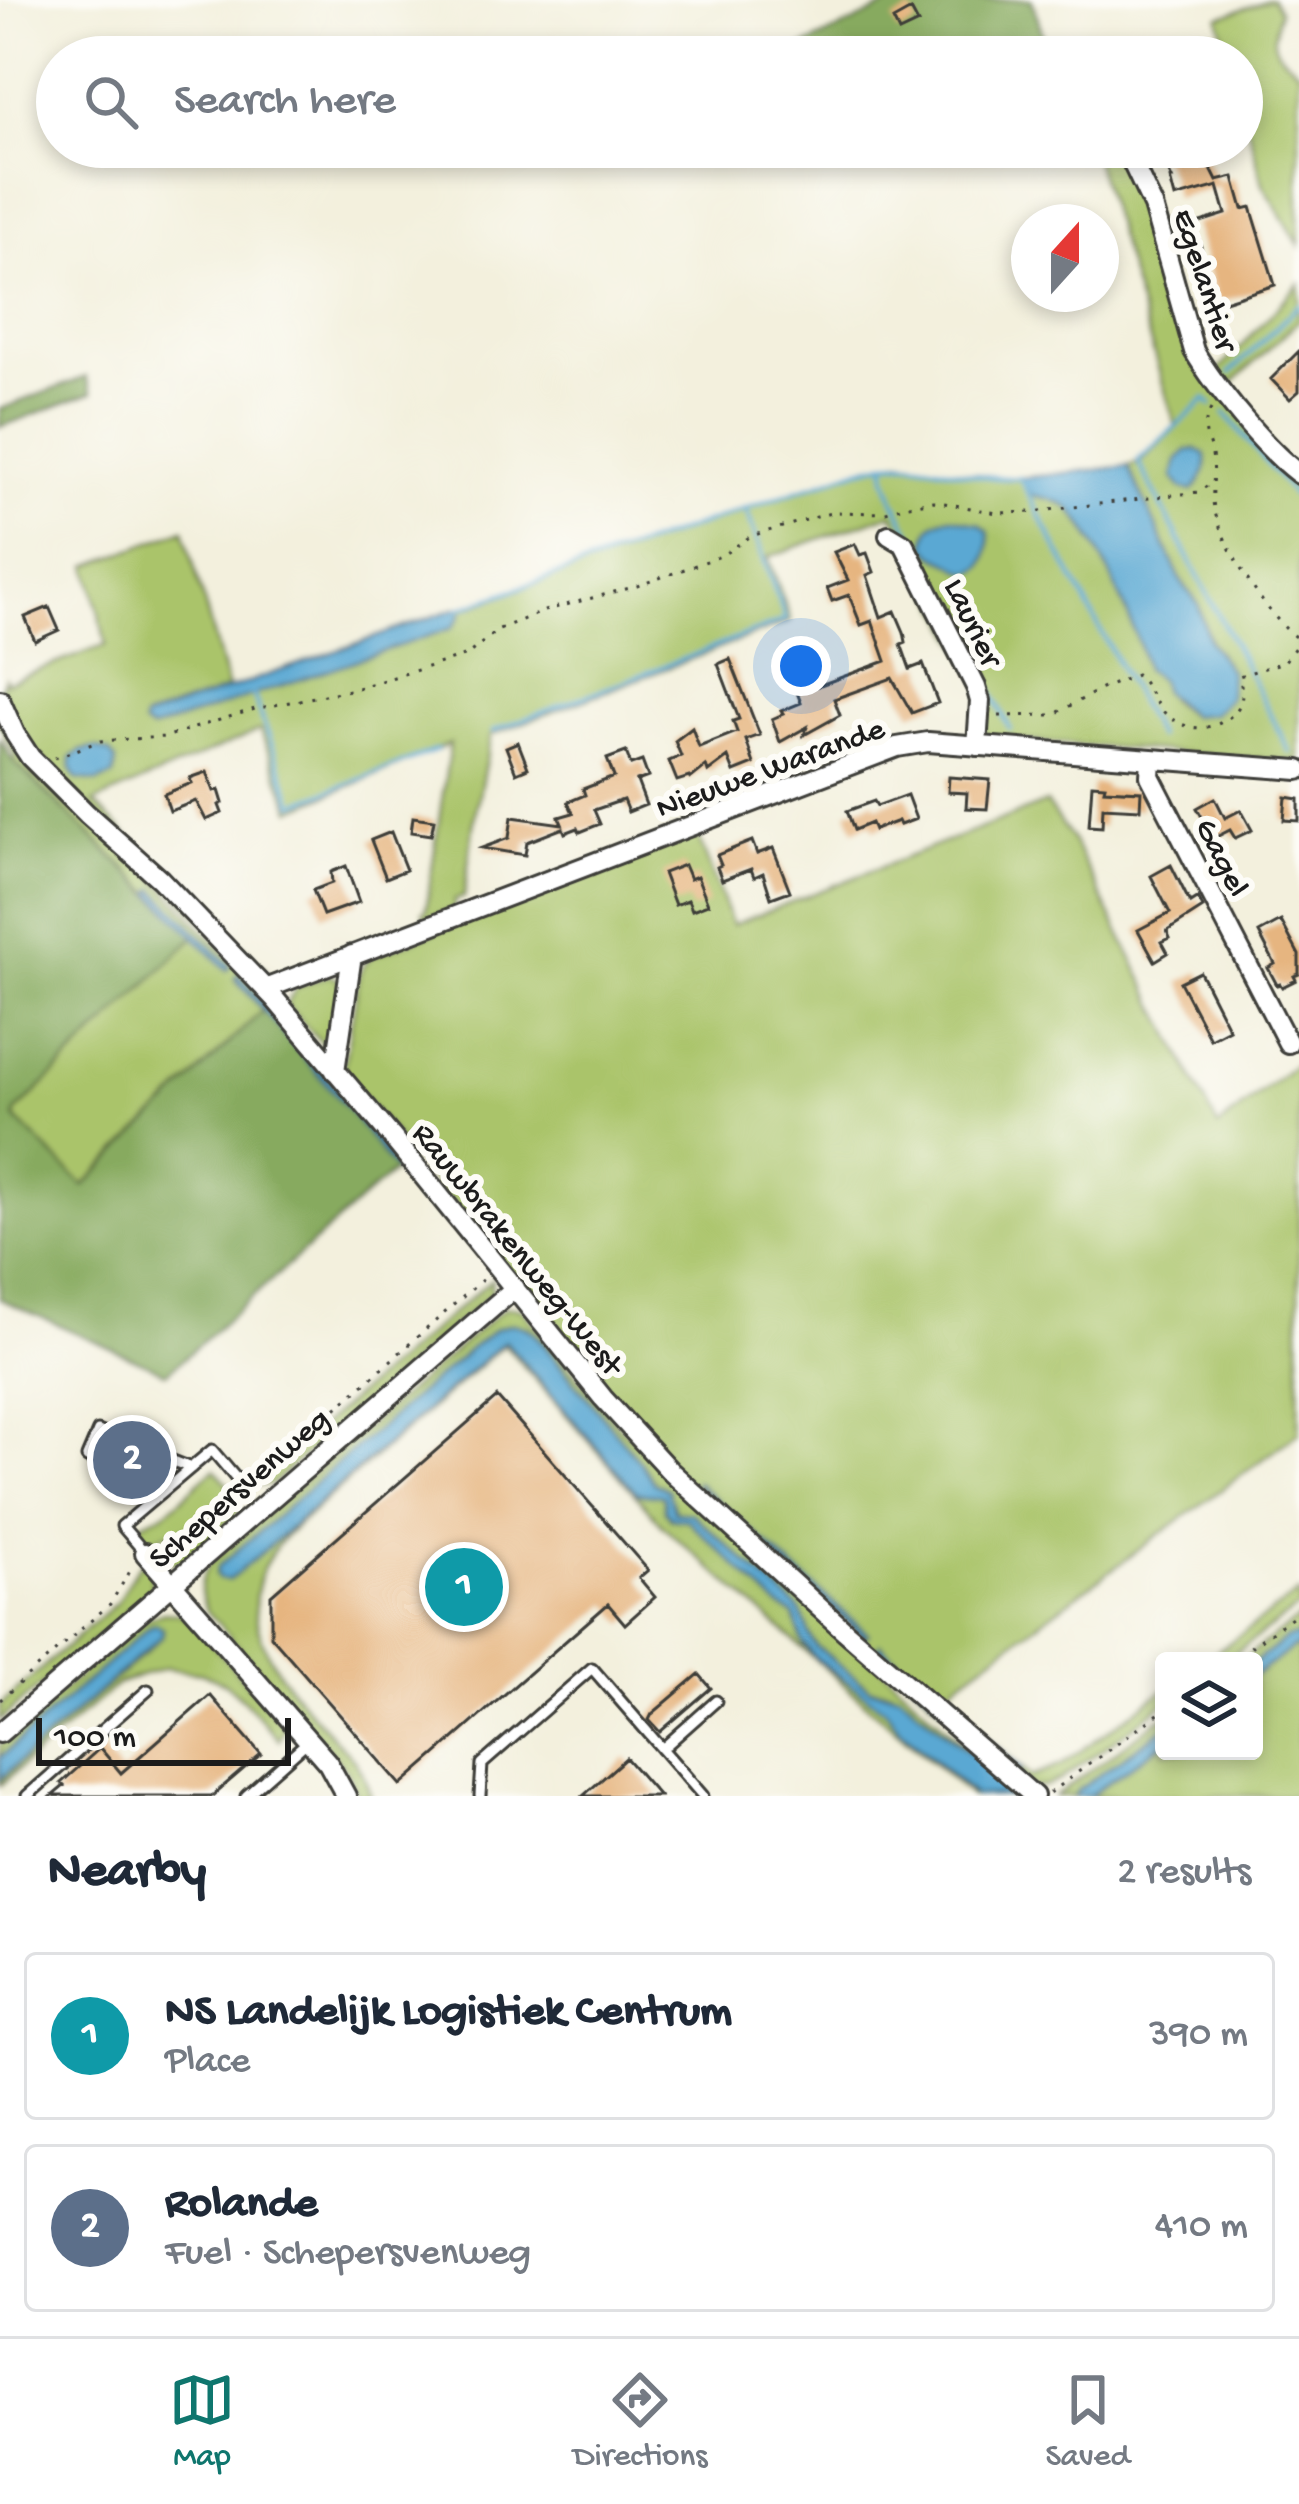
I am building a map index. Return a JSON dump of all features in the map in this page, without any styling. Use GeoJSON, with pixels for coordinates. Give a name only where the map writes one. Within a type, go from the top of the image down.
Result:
{"type":"FeatureCollection","features":[{"type":"Feature","properties":{"kind":"street","name":"Egelantier"},"geometry":{"type":"LineString","coordinates":[[1135,168],[1153,206],[1194,351],[1224,394],[1299,474]]}},
{"type":"Feature","properties":{"kind":"street","name":"Laurier"},"geometry":{"type":"LineString","coordinates":[[889,535],[904,544],[976,687],[980,700],[977,746]]}},
{"type":"Feature","properties":{"kind":"street","name":"Rauwbrakenweg-West"},"geometry":{"type":"LineString","coordinates":[[0,700],[15,734],[38,764],[160,879],[265,989],[603,1398],[670,1471],[1034,1796]]}},
{"type":"Feature","properties":{"kind":"street","name":"Nieuwe Warande"},"geometry":{"type":"LineString","coordinates":[[265,989],[897,747],[928,742],[1299,770]]}},
{"type":"Feature","properties":{"kind":"street","name":"Gagel"},"geometry":{"type":"LineString","coordinates":[[1151,759],[1150,776],[1288,1043]]}},
{"type":"Feature","properties":{"kind":"street"},"geometry":{"type":"LineString","coordinates":[[335,1071],[352,956]]}},
{"type":"Feature","properties":{"kind":"street","name":"Schepersvenweg"},"geometry":{"type":"LineString","coordinates":[[0,1732],[514,1288]]}},
{"type":"Feature","properties":{"kind":"street"},"geometry":{"type":"LineString","coordinates":[[245,1489],[260,1506]]}},
{"type":"Feature","properties":{"kind":"street"},"geometry":{"type":"LineString","coordinates":[[145,1553],[328,1763],[346,1796]]}},
{"type":"Feature","properties":{"kind":"lane"},"geometry":{"type":"LineString","coordinates":[[114,1468],[87,1457],[98,1431],[125,1442]]}},
{"type":"Feature","properties":{"kind":"lane"},"geometry":{"type":"LineString","coordinates":[[145,1553],[122,1526],[212,1450],[245,1489]]}},
{"type":"Feature","properties":{"kind":"lane"},"geometry":{"type":"LineString","coordinates":[[150,1452],[191,1468]]}},
{"type":"Feature","properties":{"kind":"lane"},"geometry":{"type":"LineString","coordinates":[[140,1478],[166,1488]]}},
{"type":"Feature","properties":{"kind":"lane"},"geometry":{"type":"LineString","coordinates":[[480,1796],[482,1763],[592,1668],[703,1796]]}},
{"type":"Feature","properties":{"kind":"lane"},"geometry":{"type":"LineString","coordinates":[[27,1796],[148,1690]]}},
{"type":"Feature","properties":{"kind":"lane"},"geometry":{"type":"LineString","coordinates":[[662,1749],[716,1701]]}},
{"type":"Feature","properties":{"kind":"lane"},"geometry":{"type":"LineString","coordinates":[[246,1796],[308,1741]]}},
{"type":"Feature","properties":{"kind":"path"},"geometry":{"type":"LineString","coordinates":[[999,716],[1044,717],[1063,712],[1136,675],[1168,716],[1183,727],[1203,729],[1238,710],[1244,694],[1239,676],[1284,662],[1299,641],[1276,620],[1236,558],[1215,512],[1213,458],[1205,422],[1224,394]]}},
{"type":"Feature","properties":{"kind":"path"},"geometry":{"type":"LineString","coordinates":[[38,764],[100,741],[165,737],[467,655],[500,629],[547,610],[637,586],[721,556],[752,536],[834,512],[883,513],[934,501],[997,513],[1032,512],[1199,492],[1212,482]]}},
{"type":"Feature","properties":{"kind":"path"},"geometry":{"type":"LineString","coordinates":[[1244,1652],[1299,1612]]}},
{"type":"Feature","properties":{"kind":"path"},"geometry":{"type":"LineString","coordinates":[[1045,1796],[1155,1717]]}},
{"type":"Feature","properties":{"kind":"green space"},"geometry":{"type":"Polygon","coordinates":[[[900,0],[1032,0],[1043,36],[825,36],[900,0]]]}},
{"type":"Feature","properties":{"kind":"green space"},"geometry":{"type":"Polygon","coordinates":[[[1268,0],[1279,11],[1275,46],[1299,71],[1299,245],[1263,184],[1259,168],[1263,168],[1263,36],[1224,36],[1219,17],[1268,0]]]}},
{"type":"Feature","properties":{"kind":"green space"},"geometry":{"type":"Polygon","coordinates":[[[1097,168],[1125,168],[1145,205],[1188,349],[1299,481],[1299,762],[988,738],[983,690],[892,513],[768,557],[791,621],[491,735],[464,897],[455,900],[453,910],[425,919],[423,912],[450,744],[292,810],[260,730],[94,803],[267,971],[245,961],[39,760],[1,689],[5,678],[7,682],[106,645],[88,566],[184,529],[228,689],[144,719],[460,617],[461,610],[869,466],[902,461],[1020,478],[1031,494],[1067,507],[1089,535],[1114,582],[1145,669],[1161,680],[1170,701],[1191,716],[1230,671],[1210,642],[1198,604],[1182,583],[1128,466],[1140,463],[1176,427],[1119,239],[1119,204],[1108,204],[1097,168]]]}},
{"type":"Feature","properties":{"kind":"green space"},"geometry":{"type":"Polygon","coordinates":[[[1299,284],[1299,320],[1227,388],[1216,373],[1299,284]]]}},
{"type":"Feature","properties":{"kind":"green space"},"geometry":{"type":"Polygon","coordinates":[[[86,377],[92,393],[0,427],[0,409],[86,377]]]}},
{"type":"Feature","properties":{"kind":"green space"},"geometry":{"type":"Polygon","coordinates":[[[0,714],[249,978],[407,1163],[401,1169],[238,975],[235,979],[263,1010],[83,1186],[15,1118],[195,936],[227,969],[155,890],[152,893],[12,760],[16,757],[0,725],[0,714]]]}},
{"type":"Feature","properties":{"kind":"green space"},"geometry":{"type":"Polygon","coordinates":[[[0,738],[12,760],[195,936],[15,1118],[84,1186],[263,1010],[395,1170],[167,1373],[0,1299],[0,738]]]}},
{"type":"Feature","properties":{"kind":"green space"},"geometry":{"type":"Polygon","coordinates":[[[1046,803],[1073,841],[1218,1127],[1299,1062],[1299,1433],[939,1696],[881,1645],[1031,1777],[1061,1765],[1155,1697],[1155,1711],[1044,1787],[1031,1787],[671,1469],[347,1077],[344,1064],[360,973],[373,956],[696,831],[732,925],[1046,803]]]}},
{"type":"Feature","properties":{"kind":"green space"},"geometry":{"type":"Polygon","coordinates":[[[329,975],[341,985],[328,1050],[286,1005],[296,988],[329,975]]]}},
{"type":"Feature","properties":{"kind":"green space"},"geometry":{"type":"Polygon","coordinates":[[[492,1279],[491,1293],[271,1485],[253,1484],[492,1279]]]}},
{"type":"Feature","properties":{"kind":"green space"},"geometry":{"type":"Polygon","coordinates":[[[504,1308],[522,1309],[619,1426],[1021,1796],[891,1691],[870,1689],[816,1646],[799,1609],[691,1513],[675,1512],[668,1490],[654,1482],[526,1326],[495,1329],[218,1567],[216,1574],[253,1560],[505,1340],[649,1493],[663,1496],[670,1518],[688,1520],[794,1615],[802,1641],[817,1659],[886,1710],[898,1727],[975,1796],[665,1528],[504,1344],[286,1535],[264,1567],[255,1598],[258,1627],[269,1656],[354,1760],[371,1796],[357,1796],[336,1757],[207,1611],[202,1578],[213,1560],[504,1308]]]}},
{"type":"Feature","properties":{"kind":"green space"},"geometry":{"type":"Polygon","coordinates":[[[215,1469],[233,1490],[187,1528],[147,1545],[134,1530],[167,1510],[215,1469]]]}},
{"type":"Feature","properties":{"kind":"green space"},"geometry":{"type":"Polygon","coordinates":[[[239,1497],[237,1515],[181,1563],[164,1562],[154,1552],[196,1533],[239,1497]]]}},
{"type":"Feature","properties":{"kind":"green space"},"geometry":{"type":"Polygon","coordinates":[[[143,1562],[152,1571],[151,1590],[0,1721],[0,1705],[117,1602],[143,1562]]]}},
{"type":"Feature","properties":{"kind":"green space"},"geometry":{"type":"Polygon","coordinates":[[[1299,1593],[1299,1607],[1236,1652],[1216,1652],[1299,1593]]]}},
{"type":"Feature","properties":{"kind":"green space"},"geometry":{"type":"Polygon","coordinates":[[[164,1612],[193,1622],[281,1722],[284,1728],[279,1740],[225,1683],[202,1673],[165,1668],[119,1683],[0,1785],[0,1779],[143,1655],[163,1629],[150,1626],[0,1758],[0,1745],[145,1619],[164,1612]]]}},
{"type":"Feature","properties":{"kind":"green space"},"geometry":{"type":"Polygon","coordinates":[[[1299,1618],[1299,1636],[1287,1638],[1263,1656],[1263,1652],[1252,1652],[1299,1618]]]}},
{"type":"Feature","properties":{"kind":"green space"},"geometry":{"type":"Polygon","coordinates":[[[1299,1647],[1299,1796],[1089,1796],[1155,1748],[1155,1760],[1263,1760],[1263,1670],[1299,1647]]]}},
{"type":"Feature","properties":{"kind":"green space"},"geometry":{"type":"Polygon","coordinates":[[[1155,1723],[1155,1735],[1075,1796],[1056,1796],[1155,1723]]]}},
{"type":"Feature","properties":{"kind":"water"},"geometry":{"type":"Polygon","coordinates":[[[1187,450],[1197,450],[1206,459],[1204,474],[1192,491],[1181,488],[1173,477],[1177,461],[1187,450]]]}},
{"type":"Feature","properties":{"kind":"water"},"geometry":{"type":"Polygon","coordinates":[[[1128,466],[1182,583],[1198,604],[1209,642],[1230,671],[1229,698],[1213,714],[1191,716],[1163,692],[1160,680],[1145,669],[1125,608],[1089,535],[1067,507],[1031,495],[1020,478],[1128,466]]]}},
{"type":"Feature","properties":{"kind":"water"},"geometry":{"type":"Polygon","coordinates":[[[952,517],[980,524],[988,531],[987,557],[975,571],[962,570],[926,546],[932,526],[952,517]]]}},
{"type":"Feature","properties":{"kind":"water"},"geometry":{"type":"Polygon","coordinates":[[[457,608],[460,617],[452,628],[151,730],[143,725],[144,719],[457,608]]]}},
{"type":"Feature","properties":{"kind":"water"},"geometry":{"type":"Polygon","coordinates":[[[95,748],[109,752],[116,761],[114,776],[98,782],[77,779],[71,758],[95,748]]]}},
{"type":"Feature","properties":{"kind":"water"},"geometry":{"type":"Polygon","coordinates":[[[155,889],[231,967],[227,970],[152,893],[155,889]]]}},
{"type":"Feature","properties":{"kind":"water"},"geometry":{"type":"Polygon","coordinates":[[[238,974],[401,1169],[395,1170],[235,978],[238,974]]]}},
{"type":"Feature","properties":{"kind":"water"},"geometry":{"type":"Polygon","coordinates":[[[510,1324],[534,1333],[654,1483],[668,1490],[675,1512],[691,1513],[799,1609],[816,1646],[870,1689],[900,1694],[1021,1796],[975,1796],[898,1727],[886,1710],[816,1659],[802,1641],[794,1615],[778,1606],[688,1520],[671,1518],[663,1496],[637,1493],[505,1341],[229,1580],[219,1579],[218,1567],[470,1349],[495,1329],[510,1324]]]}},
{"type":"Feature","properties":{"kind":"water"},"geometry":{"type":"Polygon","coordinates":[[[697,1482],[868,1634],[864,1637],[697,1482]]]}},
{"type":"Feature","properties":{"kind":"water"},"geometry":{"type":"Polygon","coordinates":[[[157,1624],[163,1629],[162,1636],[0,1779],[0,1758],[157,1624]]]}},
{"type":"Feature","properties":{"kind":"water"},"geometry":{"type":"Polygon","coordinates":[[[1299,1636],[1299,1647],[1263,1670],[1263,1656],[1287,1638],[1299,1636]]]}},
{"type":"Feature","properties":{"kind":"water"},"geometry":{"type":"Polygon","coordinates":[[[880,1644],[1022,1769],[1019,1772],[876,1649],[880,1644]]]}},
{"type":"Feature","properties":{"kind":"water"},"geometry":{"type":"Polygon","coordinates":[[[1155,1735],[1155,1748],[1089,1796],[1075,1796],[1155,1735]]]}},
{"type":"Feature","properties":{"kind":"building"},"geometry":{"type":"Polygon","coordinates":[[[911,10],[918,23],[899,32],[893,20],[911,10]]]}},
{"type":"Feature","properties":{"kind":"building"},"geometry":{"type":"Polygon","coordinates":[[[1167,168],[1210,168],[1217,181],[1234,177],[1243,209],[1251,207],[1275,285],[1218,303],[1194,224],[1226,214],[1218,186],[1175,198],[1167,168]]]}},
{"type":"Feature","properties":{"kind":"building"},"geometry":{"type":"Polygon","coordinates":[[[1299,351],[1299,391],[1290,399],[1271,379],[1299,351]]]}},
{"type":"Feature","properties":{"kind":"building"},"geometry":{"type":"Polygon","coordinates":[[[855,544],[860,555],[867,553],[874,572],[867,575],[881,617],[895,611],[910,669],[923,664],[938,703],[912,713],[892,678],[834,699],[840,715],[780,742],[772,719],[801,703],[790,674],[808,668],[815,687],[886,661],[872,621],[861,625],[849,595],[832,601],[827,588],[848,580],[834,552],[855,544]]]}},
{"type":"Feature","properties":{"kind":"building"},"geometry":{"type":"Polygon","coordinates":[[[49,607],[59,630],[35,641],[25,617],[49,607]]]}},
{"type":"Feature","properties":{"kind":"building"},"geometry":{"type":"Polygon","coordinates":[[[730,659],[760,735],[746,740],[754,764],[734,772],[728,757],[708,772],[706,766],[690,779],[677,781],[669,761],[681,756],[675,741],[692,728],[699,747],[737,732],[733,721],[739,719],[718,664],[730,659]]]}},
{"type":"Feature","properties":{"kind":"building"},"geometry":{"type":"Polygon","coordinates":[[[518,742],[528,768],[516,773],[506,747],[518,742]]]}},
{"type":"Feature","properties":{"kind":"building"},"geometry":{"type":"Polygon","coordinates":[[[626,752],[631,765],[642,761],[648,777],[637,781],[646,805],[628,812],[623,800],[594,810],[600,824],[580,832],[578,828],[565,833],[563,828],[527,842],[525,855],[482,848],[509,838],[512,817],[562,824],[559,817],[573,813],[568,802],[585,795],[583,789],[614,777],[607,759],[626,752]]]}},
{"type":"Feature","properties":{"kind":"building"},"geometry":{"type":"Polygon","coordinates":[[[207,772],[214,791],[219,790],[222,813],[206,820],[196,801],[170,811],[164,794],[207,772]]]}},
{"type":"Feature","properties":{"kind":"building"},"geometry":{"type":"Polygon","coordinates":[[[949,777],[990,780],[987,809],[966,808],[967,793],[948,792],[949,777]]]}},
{"type":"Feature","properties":{"kind":"building"},"geometry":{"type":"Polygon","coordinates":[[[1092,784],[1141,791],[1140,809],[1103,807],[1102,827],[1089,826],[1092,784]]]}},
{"type":"Feature","properties":{"kind":"building"},"geometry":{"type":"Polygon","coordinates":[[[907,795],[916,819],[874,830],[871,823],[854,830],[847,811],[907,795]]]}},
{"type":"Feature","properties":{"kind":"building"},"geometry":{"type":"Polygon","coordinates":[[[1286,797],[1299,799],[1299,821],[1284,820],[1286,797]]]}},
{"type":"Feature","properties":{"kind":"building"},"geometry":{"type":"Polygon","coordinates":[[[1215,798],[1225,818],[1241,810],[1252,830],[1235,838],[1230,830],[1214,838],[1197,808],[1215,798]]]}},
{"type":"Feature","properties":{"kind":"building"},"geometry":{"type":"Polygon","coordinates":[[[413,817],[434,820],[431,835],[411,832],[413,817]]]}},
{"type":"Feature","properties":{"kind":"building"},"geometry":{"type":"Polygon","coordinates":[[[391,832],[406,870],[386,878],[371,840],[391,832]]]}},
{"type":"Feature","properties":{"kind":"building"},"geometry":{"type":"Polygon","coordinates":[[[752,841],[757,854],[773,848],[790,891],[771,898],[763,873],[754,877],[751,869],[722,880],[717,855],[752,841]]]}},
{"type":"Feature","properties":{"kind":"building"},"geometry":{"type":"Polygon","coordinates":[[[684,865],[690,879],[697,876],[708,904],[692,910],[688,900],[675,905],[663,873],[684,865]]]}},
{"type":"Feature","properties":{"kind":"building"},"geometry":{"type":"Polygon","coordinates":[[[1171,865],[1190,903],[1198,898],[1203,908],[1167,931],[1170,938],[1162,942],[1168,953],[1155,961],[1138,930],[1170,913],[1151,876],[1171,865]]]}},
{"type":"Feature","properties":{"kind":"building"},"geometry":{"type":"Polygon","coordinates":[[[346,866],[359,902],[323,915],[313,890],[332,883],[331,872],[346,866]]]}},
{"type":"Feature","properties":{"kind":"building"},"geometry":{"type":"Polygon","coordinates":[[[1281,921],[1299,955],[1296,980],[1282,987],[1268,968],[1275,964],[1259,933],[1281,921]]]}},
{"type":"Feature","properties":{"kind":"building"},"geometry":{"type":"Polygon","coordinates":[[[1200,972],[1229,1029],[1210,1039],[1180,982],[1200,972]]]}},
{"type":"Feature","properties":{"kind":"building"},"geometry":{"type":"Polygon","coordinates":[[[497,1397],[648,1570],[639,1578],[655,1597],[625,1624],[608,1604],[401,1785],[271,1636],[271,1595],[497,1397]]]}},
{"type":"Feature","properties":{"kind":"building"},"geometry":{"type":"Polygon","coordinates":[[[139,1426],[157,1434],[153,1444],[142,1448],[143,1470],[131,1474],[134,1491],[109,1480],[122,1472],[117,1460],[121,1450],[133,1446],[128,1434],[136,1434],[139,1426]]]}},
{"type":"Feature","properties":{"kind":"building"},"geometry":{"type":"Polygon","coordinates":[[[699,1674],[711,1688],[660,1732],[649,1720],[652,1714],[699,1674]]]}},
{"type":"Feature","properties":{"kind":"building"},"geometry":{"type":"Polygon","coordinates":[[[210,1695],[261,1754],[212,1796],[52,1796],[100,1748],[121,1773],[210,1695]]]}},
{"type":"Feature","properties":{"kind":"building"},"geometry":{"type":"Polygon","coordinates":[[[626,1758],[659,1796],[583,1796],[626,1758]]]}},
{"type":"Feature","properties":{"kind":"waterway"},"geometry":{"type":"LineString","coordinates":[[1230,373],[1299,305]]}},
{"type":"Feature","properties":{"kind":"waterway"},"geometry":{"type":"LineString","coordinates":[[1211,405],[1206,399],[1138,461],[1290,752]]}},
{"type":"Feature","properties":{"kind":"waterway"},"geometry":{"type":"LineString","coordinates":[[1225,413],[1299,502]]}},
{"type":"Feature","properties":{"kind":"waterway"},"geometry":{"type":"LineString","coordinates":[[459,609],[886,463]]}},
{"type":"Feature","properties":{"kind":"waterway"},"geometry":{"type":"LineString","coordinates":[[1010,729],[894,500],[886,463],[1020,478],[1157,737]]}},
{"type":"Feature","properties":{"kind":"waterway"},"geometry":{"type":"LineString","coordinates":[[493,731],[786,620],[746,510]]}},
{"type":"Feature","properties":{"kind":"waterway"},"geometry":{"type":"LineString","coordinates":[[253,694],[294,804],[437,750]]}},
{"type":"Feature","properties":{"kind":"place","name":"Rolande"},"geometry":{"type":"Point","coordinates":[132,1460]}},
{"type":"Feature","properties":{"kind":"place","name":"NS Landelijk Logistiek Centrum"},"geometry":{"type":"Point","coordinates":[464,1587]}}]}
